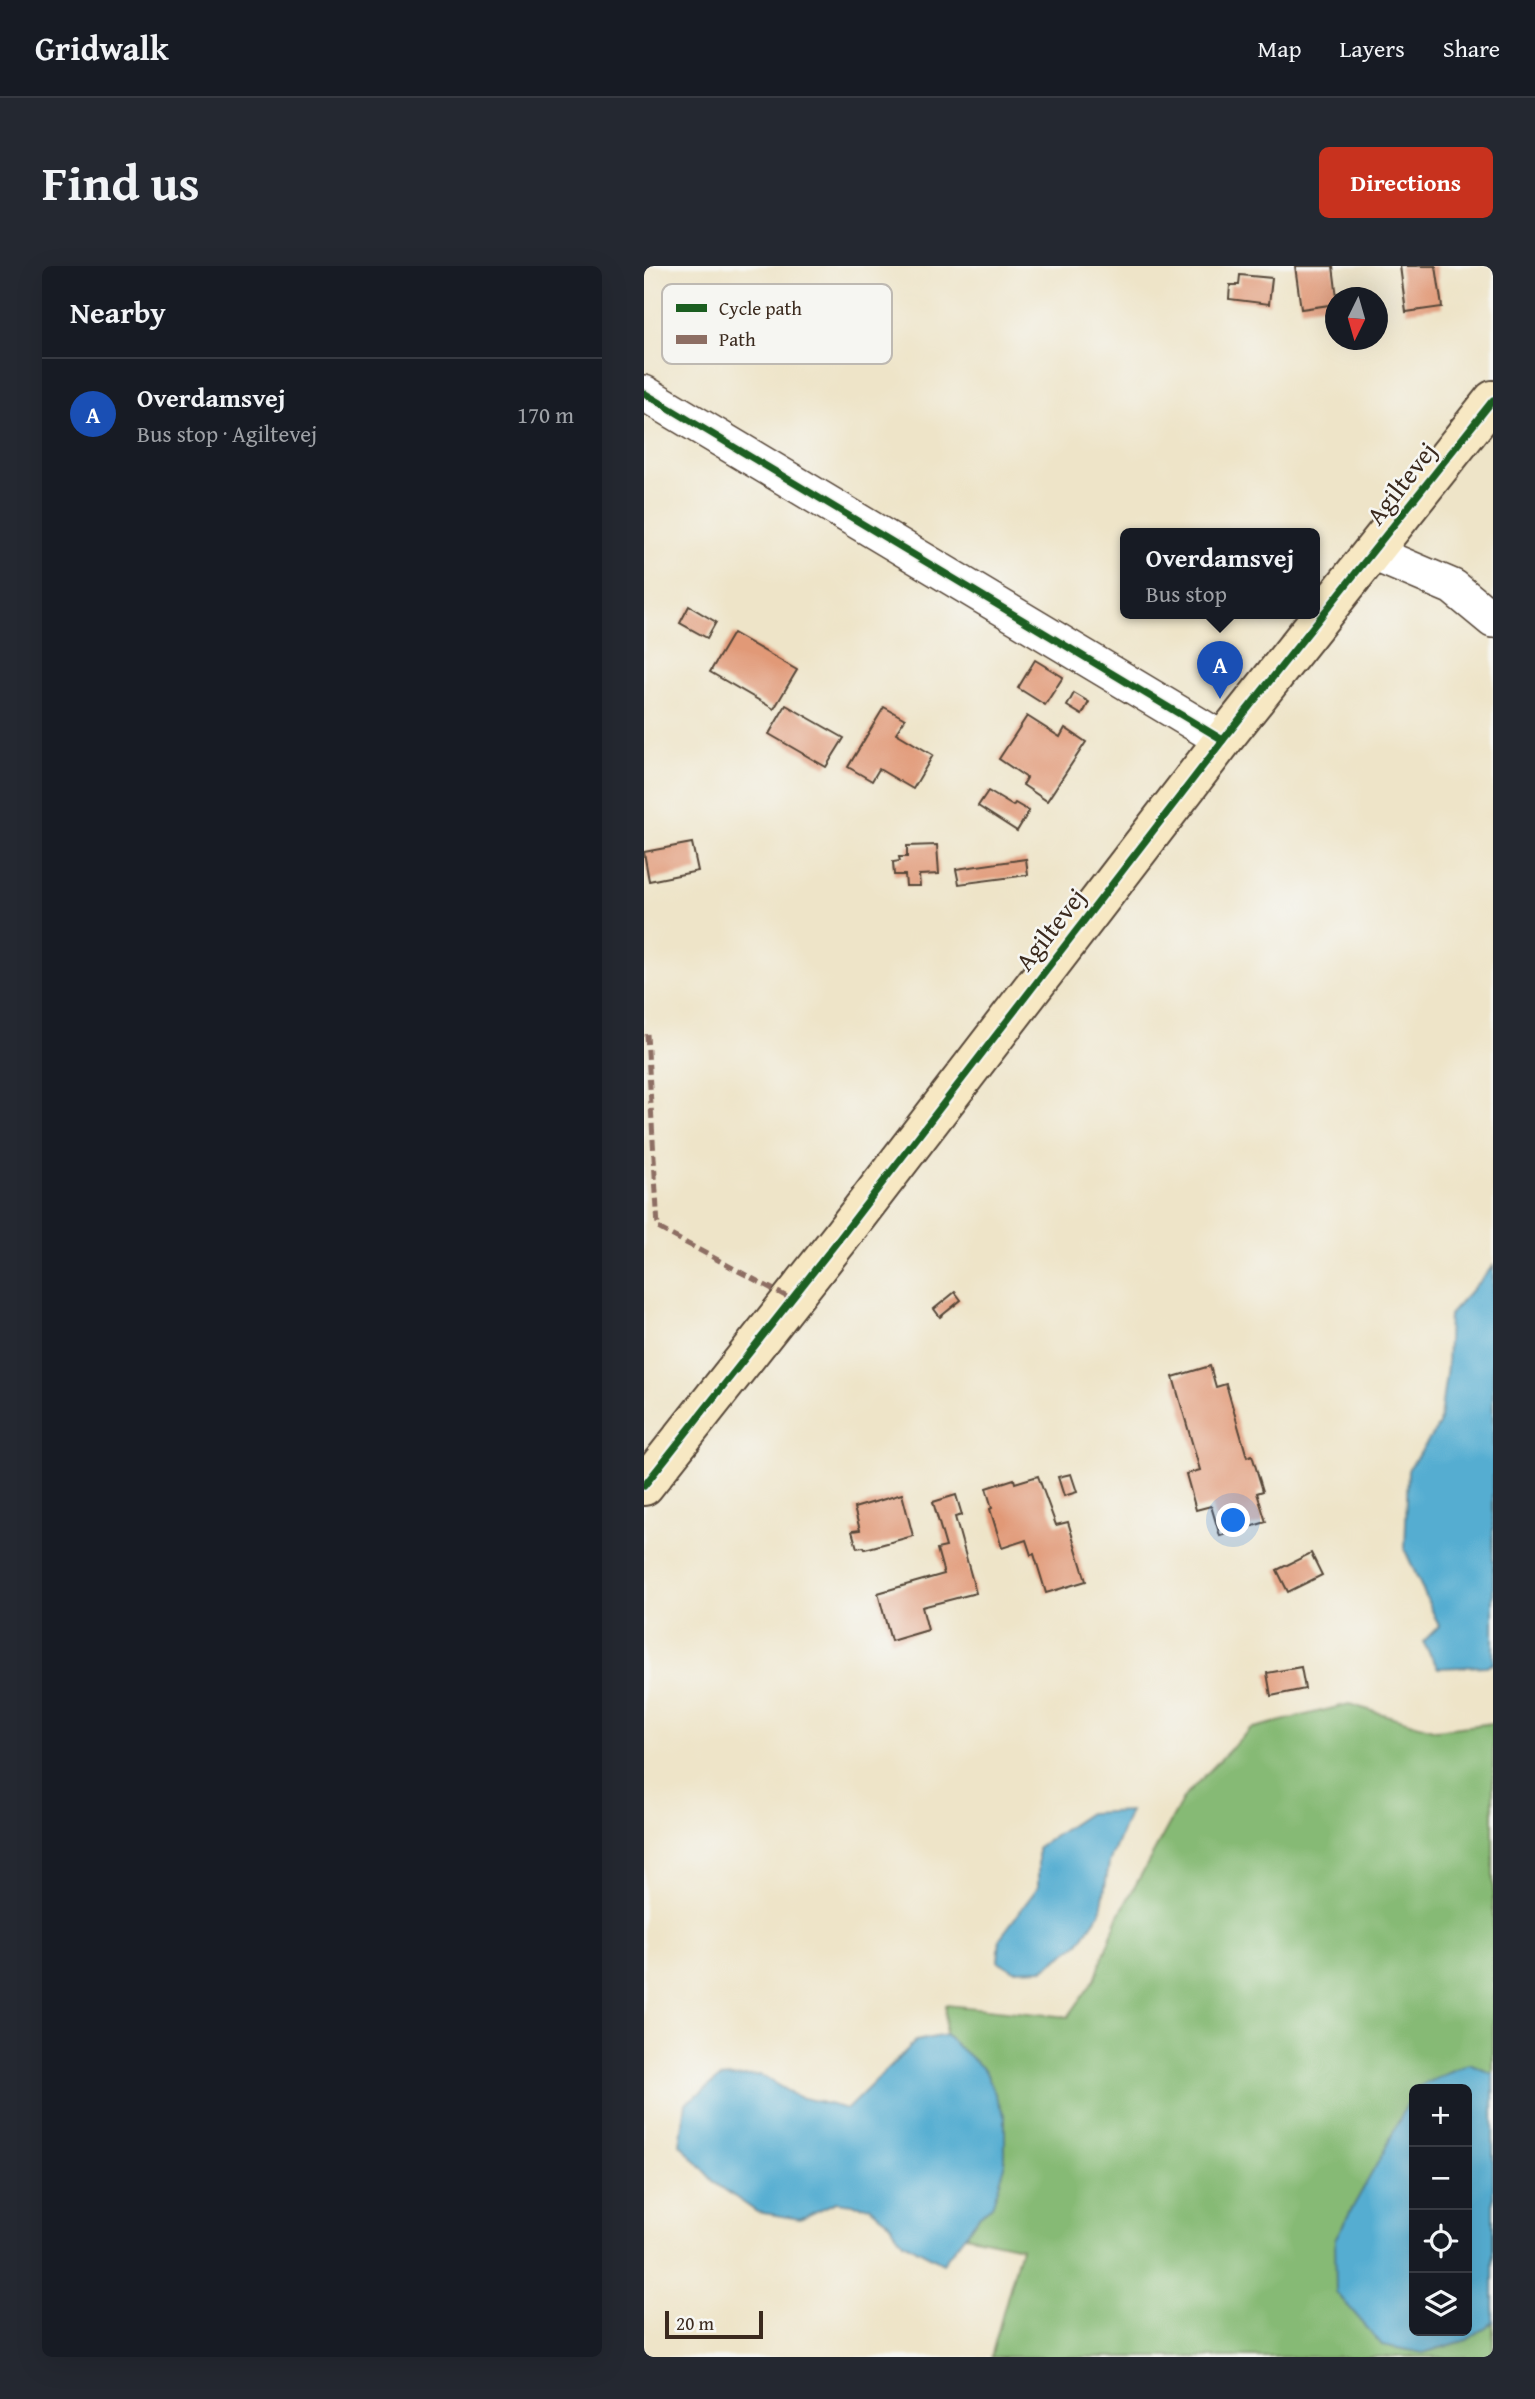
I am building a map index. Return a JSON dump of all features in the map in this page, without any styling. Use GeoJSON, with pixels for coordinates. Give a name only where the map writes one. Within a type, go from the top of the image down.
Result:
{"type":"FeatureCollection","features":[{"type":"Feature","properties":{"kind":"street"},"geometry":{"type":"LineString","coordinates":[[644,393],[1223,740]]}},
{"type":"Feature","properties":{"kind":"street","name":"Agiltevej"},"geometry":{"type":"LineString","coordinates":[[644,1486],[840,1238],[1223,740],[1493,400]]}},
{"type":"Feature","properties":{"kind":"street"},"geometry":{"type":"LineString","coordinates":[[1373,553],[1453,587],[1493,620]]}},
{"type":"Feature","properties":{"kind":"green space"},"geometry":{"type":"Polygon","coordinates":[[[1349,1704],[1436,1730],[1493,1723],[1493,2357],[991,2357],[1021,2247],[965,2235],[980,2215],[992,2206],[984,2070],[945,2035],[946,2005],[1068,2017],[1095,1979],[1118,1917],[1184,1797],[1250,1729],[1349,1704]]]}},
{"type":"Feature","properties":{"kind":"water"},"geometry":{"type":"Polygon","coordinates":[[[1493,1266],[1493,1664],[1438,1668],[1423,1642],[1439,1626],[1405,1550],[1408,1470],[1439,1425],[1447,1367],[1449,1315],[1493,1266]]]}},
{"type":"Feature","properties":{"kind":"water"},"geometry":{"type":"Polygon","coordinates":[[[1130,1811],[1109,1863],[1101,1911],[1079,1943],[1044,1969],[1014,1970],[998,1961],[1000,1938],[1038,1887],[1038,1847],[1089,1813],[1130,1811]]]}},
{"type":"Feature","properties":{"kind":"water"},"geometry":{"type":"Polygon","coordinates":[[[945,2035],[985,2070],[1005,2117],[1005,2166],[992,2206],[980,2215],[943,2263],[903,2242],[886,2219],[868,2206],[836,2202],[800,2219],[757,2212],[715,2183],[680,2144],[686,2103],[720,2078],[760,2075],[796,2096],[847,2109],[916,2041],[945,2035]]]}},
{"type":"Feature","properties":{"kind":"water"},"geometry":{"type":"Polygon","coordinates":[[[1469,2064],[1493,2074],[1493,2322],[1467,2340],[1423,2353],[1382,2345],[1336,2292],[1335,2239],[1409,2100],[1409,2336],[1472,2336],[1472,2084],[1424,2084],[1469,2064]]]}},
{"type":"Feature","properties":{"kind":"building"},"geometry":{"type":"Polygon","coordinates":[[[1295,266],[1333,266],[1336,287],[1325,287],[1325,306],[1301,309],[1295,266]]]}},
{"type":"Feature","properties":{"kind":"building"},"geometry":{"type":"Polygon","coordinates":[[[1400,266],[1436,266],[1442,307],[1406,312],[1400,266]]]}},
{"type":"Feature","properties":{"kind":"building"},"geometry":{"type":"Polygon","coordinates":[[[1240,275],[1272,278],[1269,304],[1229,299],[1230,285],[1239,285],[1240,275]]]}},
{"type":"Feature","properties":{"kind":"building"},"geometry":{"type":"Polygon","coordinates":[[[689,606],[716,622],[707,638],[680,623],[689,606]]]}},
{"type":"Feature","properties":{"kind":"building"},"geometry":{"type":"Polygon","coordinates":[[[733,633],[797,670],[774,709],[710,672],[733,633]]]}},
{"type":"Feature","properties":{"kind":"building"},"geometry":{"type":"Polygon","coordinates":[[[1035,660],[1063,677],[1045,705],[1018,688],[1035,660]]]}},
{"type":"Feature","properties":{"kind":"building"},"geometry":{"type":"Polygon","coordinates":[[[1074,693],[1089,702],[1082,715],[1067,706],[1074,693]]]}},
{"type":"Feature","properties":{"kind":"building"},"geometry":{"type":"Polygon","coordinates":[[[786,705],[844,738],[826,767],[769,734],[786,705]]]}},
{"type":"Feature","properties":{"kind":"building"},"geometry":{"type":"Polygon","coordinates":[[[884,707],[905,719],[896,733],[933,755],[913,789],[879,769],[872,781],[848,767],[884,707]]]}},
{"type":"Feature","properties":{"kind":"building"},"geometry":{"type":"Polygon","coordinates":[[[1027,716],[1060,737],[1065,728],[1086,742],[1047,801],[1023,785],[1027,778],[999,759],[1027,716]]]}},
{"type":"Feature","properties":{"kind":"building"},"geometry":{"type":"Polygon","coordinates":[[[988,791],[1013,806],[1015,803],[1029,811],[1017,831],[978,806],[988,791]]]}},
{"type":"Feature","properties":{"kind":"building"},"geometry":{"type":"Polygon","coordinates":[[[692,843],[698,871],[649,881],[644,852],[692,843]]]}},
{"type":"Feature","properties":{"kind":"building"},"geometry":{"type":"Polygon","coordinates":[[[937,845],[939,874],[919,875],[920,886],[906,886],[905,875],[894,875],[893,862],[900,861],[899,857],[907,857],[907,846],[937,845]]]}},
{"type":"Feature","properties":{"kind":"building"},"geometry":{"type":"Polygon","coordinates":[[[1026,859],[1028,875],[959,884],[956,869],[1026,859]]]}},
{"type":"Feature","properties":{"kind":"building"},"geometry":{"type":"Polygon","coordinates":[[[955,1292],[961,1300],[940,1317],[934,1309],[955,1292]]]}},
{"type":"Feature","properties":{"kind":"building"},"geometry":{"type":"Polygon","coordinates":[[[1210,1366],[1216,1387],[1226,1384],[1247,1457],[1252,1455],[1263,1491],[1257,1493],[1266,1522],[1220,1536],[1211,1506],[1196,1510],[1186,1474],[1200,1470],[1173,1377],[1210,1366]]]}},
{"type":"Feature","properties":{"kind":"building"},"geometry":{"type":"Polygon","coordinates":[[[1071,1474],[1077,1492],[1064,1496],[1058,1477],[1071,1474]]]}},
{"type":"Feature","properties":{"kind":"building"},"geometry":{"type":"Polygon","coordinates":[[[1038,1476],[1056,1525],[1068,1522],[1086,1581],[1046,1593],[1034,1554],[1031,1555],[1026,1540],[1002,1548],[986,1488],[1014,1479],[1015,1483],[1038,1476]]]}},
{"type":"Feature","properties":{"kind":"building"},"geometry":{"type":"Polygon","coordinates":[[[902,1494],[913,1536],[865,1549],[857,1548],[852,1531],[860,1530],[854,1508],[902,1494]]]}},
{"type":"Feature","properties":{"kind":"building"},"geometry":{"type":"Polygon","coordinates":[[[956,1495],[962,1515],[955,1517],[976,1593],[922,1607],[928,1630],[891,1641],[878,1593],[944,1574],[937,1549],[946,1547],[933,1502],[956,1495]]]}},
{"type":"Feature","properties":{"kind":"building"},"geometry":{"type":"Polygon","coordinates":[[[1311,1553],[1322,1575],[1288,1592],[1277,1570],[1311,1553]]]}},
{"type":"Feature","properties":{"kind":"building"},"geometry":{"type":"Polygon","coordinates":[[[1301,1667],[1305,1689],[1271,1696],[1267,1673],[1301,1667]]]}},
{"type":"Feature","properties":{"kind":"marked path"},"geometry":{"type":"LineString","coordinates":[[647,1034],[658,1228],[791,1299]]}},
{"type":"Feature","properties":{"kind":"cycle path"},"geometry":{"type":"LineString","coordinates":[[644,393],[1223,740]]}},
{"type":"Feature","properties":{"kind":"cycle path"},"geometry":{"type":"LineString","coordinates":[[1320,618],[1493,400]]}},
{"type":"Feature","properties":{"kind":"cycle path"},"geometry":{"type":"LineString","coordinates":[[644,1486],[840,1238],[1319,619]]}},
{"type":"Feature","properties":{"kind":"place","name":"Overdamsvej"},"geometry":{"type":"Point","coordinates":[1220,699]}}]}
